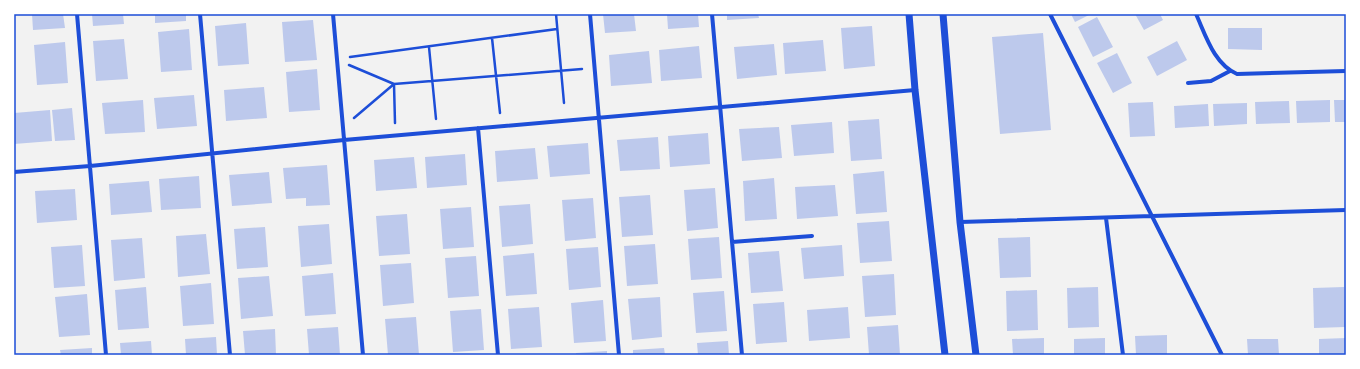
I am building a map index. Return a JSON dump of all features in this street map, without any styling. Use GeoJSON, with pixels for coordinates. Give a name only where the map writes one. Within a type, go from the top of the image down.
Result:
{"type":"FeatureCollection","features":[{"type":"Feature","properties":{"kind":"street"},"geometry":{"type":"LineString","coordinates":[[77,14],[106,355]]}},
{"type":"Feature","properties":{"kind":"street"},"geometry":{"type":"LineString","coordinates":[[200,14],[230,355]]}},
{"type":"Feature","properties":{"kind":"street"},"geometry":{"type":"LineString","coordinates":[[333,14],[363,355]]}},
{"type":"Feature","properties":{"kind":"street"},"geometry":{"type":"LineString","coordinates":[[590,14],[620,355]]}},
{"type":"Feature","properties":{"kind":"street"},"geometry":{"type":"LineString","coordinates":[[712,14],[742,355]]}},
{"type":"Feature","properties":{"kind":"street"},"geometry":{"type":"LineString","coordinates":[[909,14],[945,355]]}},
{"type":"Feature","properties":{"kind":"street"},"geometry":{"type":"LineString","coordinates":[[943,14],[960,222],[976,355]]}},
{"type":"Feature","properties":{"kind":"street"},"geometry":{"type":"LineString","coordinates":[[1050,14],[1222,355]]}},
{"type":"Feature","properties":{"kind":"street"},"geometry":{"type":"LineString","coordinates":[[1196,14],[1218,60],[1230,71],[1245,75],[1346,71]]}},
{"type":"Feature","properties":{"kind":"street"},"geometry":{"type":"LineString","coordinates":[[1188,83],[1211,81],[1230,71]]}},
{"type":"Feature","properties":{"kind":"street"},"geometry":{"type":"LineString","coordinates":[[14,172],[90,166],[396,135],[916,90]]}},
{"type":"Feature","properties":{"kind":"street"},"geometry":{"type":"LineString","coordinates":[[478,128],[498,355]]}},
{"type":"Feature","properties":{"kind":"street"},"geometry":{"type":"LineString","coordinates":[[960,222],[1346,210]]}},
{"type":"Feature","properties":{"kind":"street"},"geometry":{"type":"LineString","coordinates":[[1106,218],[1123,355]]}},
{"type":"Feature","properties":{"kind":"street"},"geometry":{"type":"LineString","coordinates":[[732,242],[812,236]]}},
{"type":"Feature","properties":{"kind":"path"},"geometry":{"type":"LineString","coordinates":[[556,14],[564,104]]}},
{"type":"Feature","properties":{"kind":"path"},"geometry":{"type":"LineString","coordinates":[[337,59],[557,29]]}},
{"type":"Feature","properties":{"kind":"path"},"geometry":{"type":"LineString","coordinates":[[492,38],[502,126]]}},
{"type":"Feature","properties":{"kind":"path"},"geometry":{"type":"LineString","coordinates":[[429,47],[437,132]]}},
{"type":"Feature","properties":{"kind":"path"},"geometry":{"type":"LineString","coordinates":[[337,59],[394,84],[595,68]]}},
{"type":"Feature","properties":{"kind":"path"},"geometry":{"type":"LineString","coordinates":[[343,128],[394,84]]}},
{"type":"Feature","properties":{"kind":"path"},"geometry":{"type":"LineString","coordinates":[[394,84],[396,135]]}},
{"type":"Feature","properties":{"kind":"building"},"geometry":{"type":"Polygon","coordinates":[[[32,14],[63,14],[65,28],[33,30],[32,14]]]}},
{"type":"Feature","properties":{"kind":"building"},"geometry":{"type":"Polygon","coordinates":[[[92,14],[123,14],[124,24],[93,26],[92,14]]]}},
{"type":"Feature","properties":{"kind":"building"},"geometry":{"type":"Polygon","coordinates":[[[155,14],[186,14],[186,21],[155,23],[155,14]]]}},
{"type":"Feature","properties":{"kind":"building"},"geometry":{"type":"Polygon","coordinates":[[[603,14],[634,14],[636,31],[605,33],[603,14]]]}},
{"type":"Feature","properties":{"kind":"building"},"geometry":{"type":"Polygon","coordinates":[[[667,14],[698,14],[699,27],[668,29],[667,14]]]}},
{"type":"Feature","properties":{"kind":"building"},"geometry":{"type":"Polygon","coordinates":[[[727,14],[758,14],[759,18],[727,20],[727,14]]]}},
{"type":"Feature","properties":{"kind":"building"},"geometry":{"type":"Polygon","coordinates":[[[1071,14],[1091,14],[1075,22],[1071,14]]]}},
{"type":"Feature","properties":{"kind":"building"},"geometry":{"type":"Polygon","coordinates":[[[1135,14],[1160,14],[1163,20],[1144,30],[1135,14]]]}},
{"type":"Feature","properties":{"kind":"building"},"geometry":{"type":"Polygon","coordinates":[[[1097,17],[1113,47],[1093,57],[1078,27],[1097,17]]]}},
{"type":"Feature","properties":{"kind":"building"},"geometry":{"type":"Polygon","coordinates":[[[313,20],[317,60],[285,62],[282,22],[313,20]]]}},
{"type":"Feature","properties":{"kind":"building"},"geometry":{"type":"Polygon","coordinates":[[[246,23],[249,64],[218,66],[215,26],[246,23]]]}},
{"type":"Feature","properties":{"kind":"building"},"geometry":{"type":"Polygon","coordinates":[[[872,26],[875,66],[844,69],[841,28],[872,26]]]}},
{"type":"Feature","properties":{"kind":"building"},"geometry":{"type":"Polygon","coordinates":[[[1228,28],[1262,28],[1262,50],[1228,49],[1228,28]]]}},
{"type":"Feature","properties":{"kind":"building"},"geometry":{"type":"Polygon","coordinates":[[[189,29],[192,70],[161,72],[158,32],[189,29]]]}},
{"type":"Feature","properties":{"kind":"building"},"geometry":{"type":"Polygon","coordinates":[[[1043,33],[1051,130],[1000,134],[992,37],[1043,33]]]}},
{"type":"Feature","properties":{"kind":"building"},"geometry":{"type":"Polygon","coordinates":[[[124,39],[128,79],[96,81],[93,41],[124,39]]]}},
{"type":"Feature","properties":{"kind":"building"},"geometry":{"type":"Polygon","coordinates":[[[823,40],[826,71],[785,74],[783,43],[823,40]]]}},
{"type":"Feature","properties":{"kind":"building"},"geometry":{"type":"Polygon","coordinates":[[[1177,41],[1187,60],[1157,76],[1147,57],[1177,41]]]}},
{"type":"Feature","properties":{"kind":"building"},"geometry":{"type":"Polygon","coordinates":[[[65,42],[68,83],[37,85],[34,45],[65,42]]]}},
{"type":"Feature","properties":{"kind":"building"},"geometry":{"type":"Polygon","coordinates":[[[774,44],[777,75],[737,79],[734,47],[774,44]]]}},
{"type":"Feature","properties":{"kind":"building"},"geometry":{"type":"Polygon","coordinates":[[[699,46],[702,78],[661,81],[659,50],[699,46]]]}},
{"type":"Feature","properties":{"kind":"building"},"geometry":{"type":"Polygon","coordinates":[[[649,51],[652,83],[611,86],[609,55],[649,51]]]}},
{"type":"Feature","properties":{"kind":"building"},"geometry":{"type":"Polygon","coordinates":[[[1117,53],[1132,83],[1113,93],[1097,63],[1117,53]]]}},
{"type":"Feature","properties":{"kind":"building"},"geometry":{"type":"Polygon","coordinates":[[[317,69],[320,110],[289,112],[286,72],[317,69]]]}},
{"type":"Feature","properties":{"kind":"building"},"geometry":{"type":"Polygon","coordinates":[[[264,87],[267,118],[226,121],[224,90],[264,87]]]}},
{"type":"Feature","properties":{"kind":"building"},"geometry":{"type":"Polygon","coordinates":[[[194,95],[197,126],[157,129],[154,98],[194,95]]]}},
{"type":"Feature","properties":{"kind":"building"},"geometry":{"type":"Polygon","coordinates":[[[143,100],[145,132],[105,134],[102,103],[143,100]]]}},
{"type":"Feature","properties":{"kind":"building"},"geometry":{"type":"Polygon","coordinates":[[[1330,100],[1330,122],[1297,123],[1296,101],[1330,100]]]}},
{"type":"Feature","properties":{"kind":"building"},"geometry":{"type":"Polygon","coordinates":[[[1334,100],[1346,100],[1346,122],[1335,122],[1334,100]]]}},
{"type":"Feature","properties":{"kind":"building"},"geometry":{"type":"Polygon","coordinates":[[[1289,101],[1290,123],[1256,124],[1255,102],[1289,101]]]}},
{"type":"Feature","properties":{"kind":"building"},"geometry":{"type":"Polygon","coordinates":[[[1153,102],[1155,136],[1130,137],[1128,103],[1153,102]]]}},
{"type":"Feature","properties":{"kind":"building"},"geometry":{"type":"Polygon","coordinates":[[[1247,103],[1247,124],[1214,126],[1213,104],[1247,103]]]}},
{"type":"Feature","properties":{"kind":"building"},"geometry":{"type":"Polygon","coordinates":[[[1208,104],[1209,126],[1175,128],[1174,106],[1208,104]]]}},
{"type":"Feature","properties":{"kind":"building"},"geometry":{"type":"Polygon","coordinates":[[[72,108],[75,140],[55,141],[52,110],[72,108]]]}},
{"type":"Feature","properties":{"kind":"building"},"geometry":{"type":"Polygon","coordinates":[[[50,110],[52,141],[14,144],[14,113],[50,110]]]}},
{"type":"Feature","properties":{"kind":"building"},"geometry":{"type":"Polygon","coordinates":[[[879,119],[882,159],[851,161],[848,121],[879,119]]]}},
{"type":"Feature","properties":{"kind":"building"},"geometry":{"type":"Polygon","coordinates":[[[832,122],[834,153],[794,156],[791,125],[832,122]]]}},
{"type":"Feature","properties":{"kind":"building"},"geometry":{"type":"Polygon","coordinates":[[[779,127],[782,158],[742,161],[739,129],[779,127]]]}},
{"type":"Feature","properties":{"kind":"building"},"geometry":{"type":"Polygon","coordinates":[[[708,133],[710,164],[670,167],[668,136],[708,133]]]}},
{"type":"Feature","properties":{"kind":"building"},"geometry":{"type":"Polygon","coordinates":[[[658,137],[660,169],[620,171],[617,140],[658,137]]]}},
{"type":"Feature","properties":{"kind":"building"},"geometry":{"type":"Polygon","coordinates":[[[588,143],[590,174],[550,177],[547,146],[588,143]]]}},
{"type":"Feature","properties":{"kind":"building"},"geometry":{"type":"Polygon","coordinates":[[[535,148],[538,179],[497,182],[495,151],[535,148]]]}},
{"type":"Feature","properties":{"kind":"building"},"geometry":{"type":"Polygon","coordinates":[[[465,154],[467,185],[427,188],[425,157],[465,154]]]}},
{"type":"Feature","properties":{"kind":"building"},"geometry":{"type":"Polygon","coordinates":[[[414,157],[417,188],[376,191],[374,160],[414,157]]]}},
{"type":"Feature","properties":{"kind":"building"},"geometry":{"type":"Polygon","coordinates":[[[327,165],[330,205],[306,206],[306,198],[286,199],[283,168],[327,165]]]}},
{"type":"Feature","properties":{"kind":"building"},"geometry":{"type":"Polygon","coordinates":[[[884,171],[887,212],[856,214],[853,174],[884,171]]]}},
{"type":"Feature","properties":{"kind":"building"},"geometry":{"type":"Polygon","coordinates":[[[269,172],[272,203],[232,206],[229,175],[269,172]]]}},
{"type":"Feature","properties":{"kind":"building"},"geometry":{"type":"Polygon","coordinates":[[[199,176],[201,208],[161,210],[159,179],[199,176]]]}},
{"type":"Feature","properties":{"kind":"building"},"geometry":{"type":"Polygon","coordinates":[[[774,178],[777,219],[745,221],[743,181],[774,178]]]}},
{"type":"Feature","properties":{"kind":"building"},"geometry":{"type":"Polygon","coordinates":[[[149,181],[152,212],[111,215],[109,184],[149,181]]]}},
{"type":"Feature","properties":{"kind":"building"},"geometry":{"type":"Polygon","coordinates":[[[835,185],[838,216],[797,219],[795,187],[835,185]]]}},
{"type":"Feature","properties":{"kind":"building"},"geometry":{"type":"Polygon","coordinates":[[[715,188],[718,228],[687,231],[684,190],[715,188]]]}},
{"type":"Feature","properties":{"kind":"building"},"geometry":{"type":"Polygon","coordinates":[[[75,189],[77,220],[37,223],[35,191],[75,189]]]}},
{"type":"Feature","properties":{"kind":"building"},"geometry":{"type":"Polygon","coordinates":[[[650,195],[653,235],[622,237],[619,197],[650,195]]]}},
{"type":"Feature","properties":{"kind":"building"},"geometry":{"type":"Polygon","coordinates":[[[593,198],[596,238],[565,241],[562,200],[593,198]]]}},
{"type":"Feature","properties":{"kind":"building"},"geometry":{"type":"Polygon","coordinates":[[[530,204],[533,244],[502,247],[499,206],[530,204]]]}},
{"type":"Feature","properties":{"kind":"building"},"geometry":{"type":"Polygon","coordinates":[[[471,207],[474,247],[443,249],[440,209],[471,207]]]}},
{"type":"Feature","properties":{"kind":"building"},"geometry":{"type":"Polygon","coordinates":[[[407,214],[410,254],[379,256],[376,216],[407,214]]]}},
{"type":"Feature","properties":{"kind":"building"},"geometry":{"type":"Polygon","coordinates":[[[889,221],[892,261],[860,263],[857,223],[889,221]]]}},
{"type":"Feature","properties":{"kind":"building"},"geometry":{"type":"Polygon","coordinates":[[[329,224],[332,264],[301,267],[298,226],[329,224]]]}},
{"type":"Feature","properties":{"kind":"building"},"geometry":{"type":"Polygon","coordinates":[[[265,227],[268,267],[237,269],[234,229],[265,227]]]}},
{"type":"Feature","properties":{"kind":"building"},"geometry":{"type":"Polygon","coordinates":[[[206,234],[210,274],[178,277],[176,236],[206,234]]]}},
{"type":"Feature","properties":{"kind":"building"},"geometry":{"type":"Polygon","coordinates":[[[719,237],[722,278],[691,280],[688,239],[719,237]]]}},
{"type":"Feature","properties":{"kind":"building"},"geometry":{"type":"Polygon","coordinates":[[[1030,237],[1031,277],[1000,278],[998,238],[1030,237]]]}},
{"type":"Feature","properties":{"kind":"building"},"geometry":{"type":"Polygon","coordinates":[[[142,238],[145,278],[114,281],[111,240],[142,238]]]}},
{"type":"Feature","properties":{"kind":"building"},"geometry":{"type":"Polygon","coordinates":[[[655,244],[658,284],[627,286],[624,246],[655,244]]]}},
{"type":"Feature","properties":{"kind":"building"},"geometry":{"type":"Polygon","coordinates":[[[82,245],[85,286],[54,288],[51,247],[82,245]]]}},
{"type":"Feature","properties":{"kind":"building"},"geometry":{"type":"Polygon","coordinates":[[[842,245],[844,276],[804,279],[801,248],[842,245]]]}},
{"type":"Feature","properties":{"kind":"building"},"geometry":{"type":"Polygon","coordinates":[[[598,247],[601,287],[569,290],[566,249],[598,247]]]}},
{"type":"Feature","properties":{"kind":"building"},"geometry":{"type":"Polygon","coordinates":[[[779,251],[783,291],[751,293],[748,253],[779,251]]]}},
{"type":"Feature","properties":{"kind":"building"},"geometry":{"type":"Polygon","coordinates":[[[534,253],[537,294],[506,296],[503,256],[534,253]]]}},
{"type":"Feature","properties":{"kind":"building"},"geometry":{"type":"Polygon","coordinates":[[[476,256],[479,296],[448,298],[445,258],[476,256]]]}},
{"type":"Feature","properties":{"kind":"building"},"geometry":{"type":"Polygon","coordinates":[[[411,263],[414,303],[383,306],[380,265],[411,263]]]}},
{"type":"Feature","properties":{"kind":"building"},"geometry":{"type":"Polygon","coordinates":[[[333,273],[336,314],[305,316],[302,276],[333,273]]]}},
{"type":"Feature","properties":{"kind":"building"},"geometry":{"type":"Polygon","coordinates":[[[894,274],[896,315],[865,317],[862,276],[894,274]]]}},
{"type":"Feature","properties":{"kind":"building"},"geometry":{"type":"Polygon","coordinates":[[[269,276],[273,316],[241,319],[238,278],[269,276]]]}},
{"type":"Feature","properties":{"kind":"building"},"geometry":{"type":"Polygon","coordinates":[[[211,283],[214,324],[183,326],[180,286],[211,283]]]}},
{"type":"Feature","properties":{"kind":"building"},"geometry":{"type":"Polygon","coordinates":[[[146,287],[149,328],[118,330],[115,290],[146,287]]]}},
{"type":"Feature","properties":{"kind":"building"},"geometry":{"type":"Polygon","coordinates":[[[1098,287],[1099,327],[1068,328],[1067,288],[1098,287]]]}},
{"type":"Feature","properties":{"kind":"building"},"geometry":{"type":"Polygon","coordinates":[[[1344,287],[1345,327],[1314,328],[1313,288],[1344,287]]]}},
{"type":"Feature","properties":{"kind":"building"},"geometry":{"type":"Polygon","coordinates":[[[1037,290],[1038,330],[1007,331],[1006,291],[1037,290]]]}},
{"type":"Feature","properties":{"kind":"building"},"geometry":{"type":"Polygon","coordinates":[[[724,291],[727,331],[696,333],[693,293],[724,291]]]}},
{"type":"Feature","properties":{"kind":"building"},"geometry":{"type":"Polygon","coordinates":[[[87,294],[90,335],[59,337],[55,297],[87,294]]]}},
{"type":"Feature","properties":{"kind":"building"},"geometry":{"type":"Polygon","coordinates":[[[660,297],[662,337],[632,340],[628,299],[660,297]]]}},
{"type":"Feature","properties":{"kind":"building"},"geometry":{"type":"Polygon","coordinates":[[[603,300],[606,341],[574,343],[571,303],[603,300]]]}},
{"type":"Feature","properties":{"kind":"building"},"geometry":{"type":"Polygon","coordinates":[[[784,302],[787,342],[756,344],[753,304],[784,302]]]}},
{"type":"Feature","properties":{"kind":"building"},"geometry":{"type":"Polygon","coordinates":[[[539,307],[542,347],[511,349],[508,309],[539,307]]]}},
{"type":"Feature","properties":{"kind":"building"},"geometry":{"type":"Polygon","coordinates":[[[848,307],[850,338],[809,341],[807,310],[848,307]]]}},
{"type":"Feature","properties":{"kind":"building"},"geometry":{"type":"Polygon","coordinates":[[[481,309],[484,350],[453,352],[450,311],[481,309]]]}},
{"type":"Feature","properties":{"kind":"building"},"geometry":{"type":"Polygon","coordinates":[[[416,317],[419,355],[388,355],[385,319],[416,317]]]}},
{"type":"Feature","properties":{"kind":"building"},"geometry":{"type":"Polygon","coordinates":[[[898,325],[900,355],[869,355],[867,327],[898,325]]]}},
{"type":"Feature","properties":{"kind":"building"},"geometry":{"type":"Polygon","coordinates":[[[338,327],[340,355],[309,355],[307,329],[338,327]]]}},
{"type":"Feature","properties":{"kind":"building"},"geometry":{"type":"Polygon","coordinates":[[[275,329],[276,355],[245,355],[243,331],[275,329]]]}},
{"type":"Feature","properties":{"kind":"building"},"geometry":{"type":"Polygon","coordinates":[[[1167,335],[1167,355],[1136,355],[1135,336],[1167,335]]]}},
{"type":"Feature","properties":{"kind":"building"},"geometry":{"type":"Polygon","coordinates":[[[216,337],[217,355],[186,355],[185,339],[216,337]]]}},
{"type":"Feature","properties":{"kind":"building"},"geometry":{"type":"Polygon","coordinates":[[[1044,338],[1044,355],[1013,355],[1012,339],[1044,338]]]}},
{"type":"Feature","properties":{"kind":"building"},"geometry":{"type":"Polygon","coordinates":[[[1105,338],[1105,355],[1074,355],[1074,339],[1105,338]]]}},
{"type":"Feature","properties":{"kind":"building"},"geometry":{"type":"Polygon","coordinates":[[[1346,338],[1346,355],[1319,355],[1319,339],[1346,338]]]}},
{"type":"Feature","properties":{"kind":"building"},"geometry":{"type":"Polygon","coordinates":[[[1247,339],[1278,339],[1279,355],[1248,355],[1247,339]]]}},
{"type":"Feature","properties":{"kind":"building"},"geometry":{"type":"Polygon","coordinates":[[[151,341],[152,355],[121,355],[120,343],[151,341]]]}},
{"type":"Feature","properties":{"kind":"building"},"geometry":{"type":"Polygon","coordinates":[[[728,341],[729,355],[698,355],[697,343],[728,341]]]}},
{"type":"Feature","properties":{"kind":"building"},"geometry":{"type":"Polygon","coordinates":[[[92,348],[92,355],[61,355],[60,350],[92,348]]]}},
{"type":"Feature","properties":{"kind":"building"},"geometry":{"type":"Polygon","coordinates":[[[664,348],[665,355],[633,355],[633,350],[664,348]]]}},
{"type":"Feature","properties":{"kind":"building"},"geometry":{"type":"Polygon","coordinates":[[[607,351],[607,355],[576,355],[576,353],[607,351]]]}}]}
